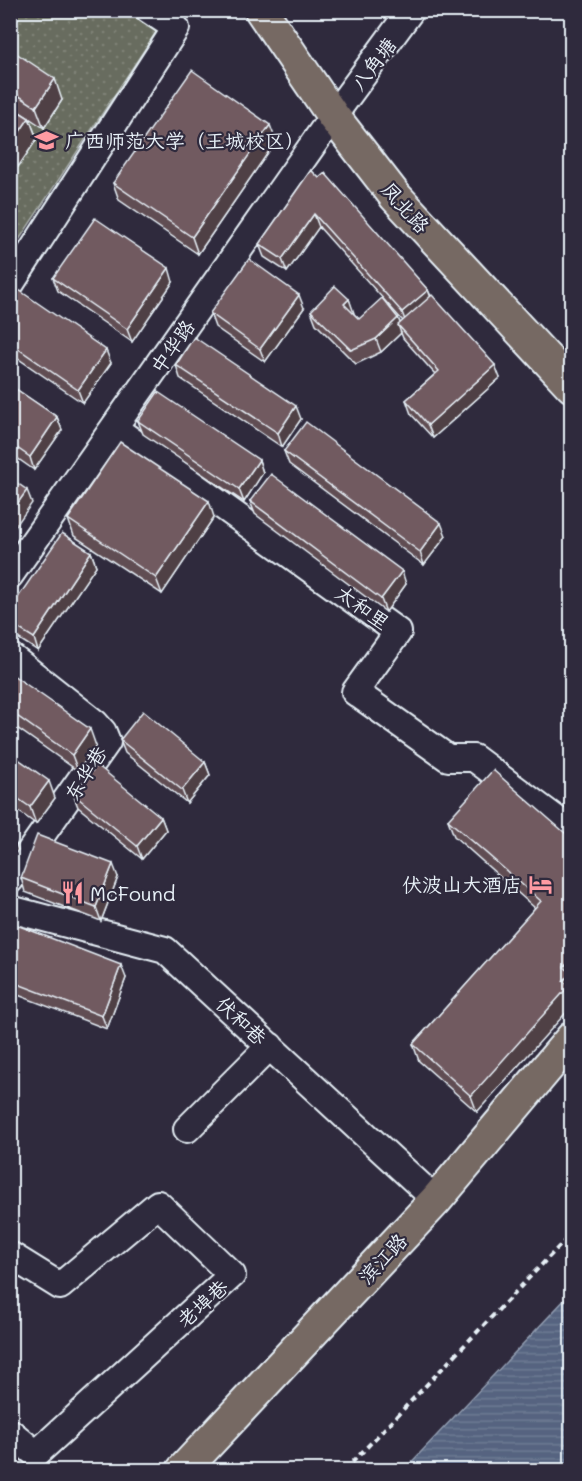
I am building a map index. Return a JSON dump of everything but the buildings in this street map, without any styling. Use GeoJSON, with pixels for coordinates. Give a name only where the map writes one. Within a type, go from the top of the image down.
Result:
{"type":"FeatureCollection","features":[{"type":"Feature","properties":{"kind":"main road","name":"凤北路"},"geometry":{"type":"LineString","coordinates":[[261,10],[333,116],[395,196],[572,386]]}},
{"type":"Feature","properties":{"kind":"main road","name":"滨江路"},"geometry":{"type":"LineString","coordinates":[[183,1470],[436,1200],[572,1038]]}},
{"type":"Feature","properties":{"kind":"street"},"geometry":{"type":"LineString","coordinates":[[10,285],[176,28],[149,10]]}},
{"type":"Feature","properties":{"kind":"street","name":"八角塘"},"geometry":{"type":"LineString","coordinates":[[333,116],[412,11]]}},
{"type":"Feature","properties":{"kind":"street","name":"中华路"},"geometry":{"type":"LineString","coordinates":[[10,575],[333,116]]}},
{"type":"Feature","properties":{"kind":"street","name":"太和里"},"geometry":{"type":"LineString","coordinates":[[114,428],[398,632],[355,692],[448,758],[474,758],[572,831]]}},
{"type":"Feature","properties":{"kind":"street","name":"东华巷"},"geometry":{"type":"LineString","coordinates":[[10,656],[95,723],[103,732],[107,742],[10,880]]}},
{"type":"Feature","properties":{"kind":"street","name":"伏和巷"},"geometry":{"type":"LineString","coordinates":[[11,911],[165,950],[436,1200]]}},
{"type":"Feature","properties":{"kind":"street"},"geometry":{"type":"LineString","coordinates":[[187,1129],[270,1046]]}},
{"type":"Feature","properties":{"kind":"street","name":"老埠巷"},"geometry":{"type":"LineString","coordinates":[[10,1255],[60,1287],[158,1204],[232,1275],[36,1454],[10,1432]]}},
{"type":"Feature","properties":{"kind":"path"},"geometry":{"type":"LineString","coordinates":[[345,1470],[572,1233]]}},
{"type":"Feature","properties":{"kind":"green space","name":"广西师范大学（王城校区）"},"geometry":{"type":"Polygon","coordinates":[[[11,11],[130,11],[158,29],[11,252],[11,11]]]}},
{"type":"Feature","properties":{"kind":"water"},"geometry":{"type":"Polygon","coordinates":[[[571,1293],[571,1470],[404,1470],[571,1293]]]}},
{"type":"Feature","properties":{"kind":"place","name":"广西师范大学（王城校区）"},"geometry":{"type":"Point","coordinates":[47,140]}},
{"type":"Feature","properties":{"kind":"place","name":"伏波山大酒店"},"geometry":{"type":"Point","coordinates":[540,884]}},
{"type":"Feature","properties":{"kind":"place","name":"McFound"},"geometry":{"type":"Point","coordinates":[72,893]}}]}
